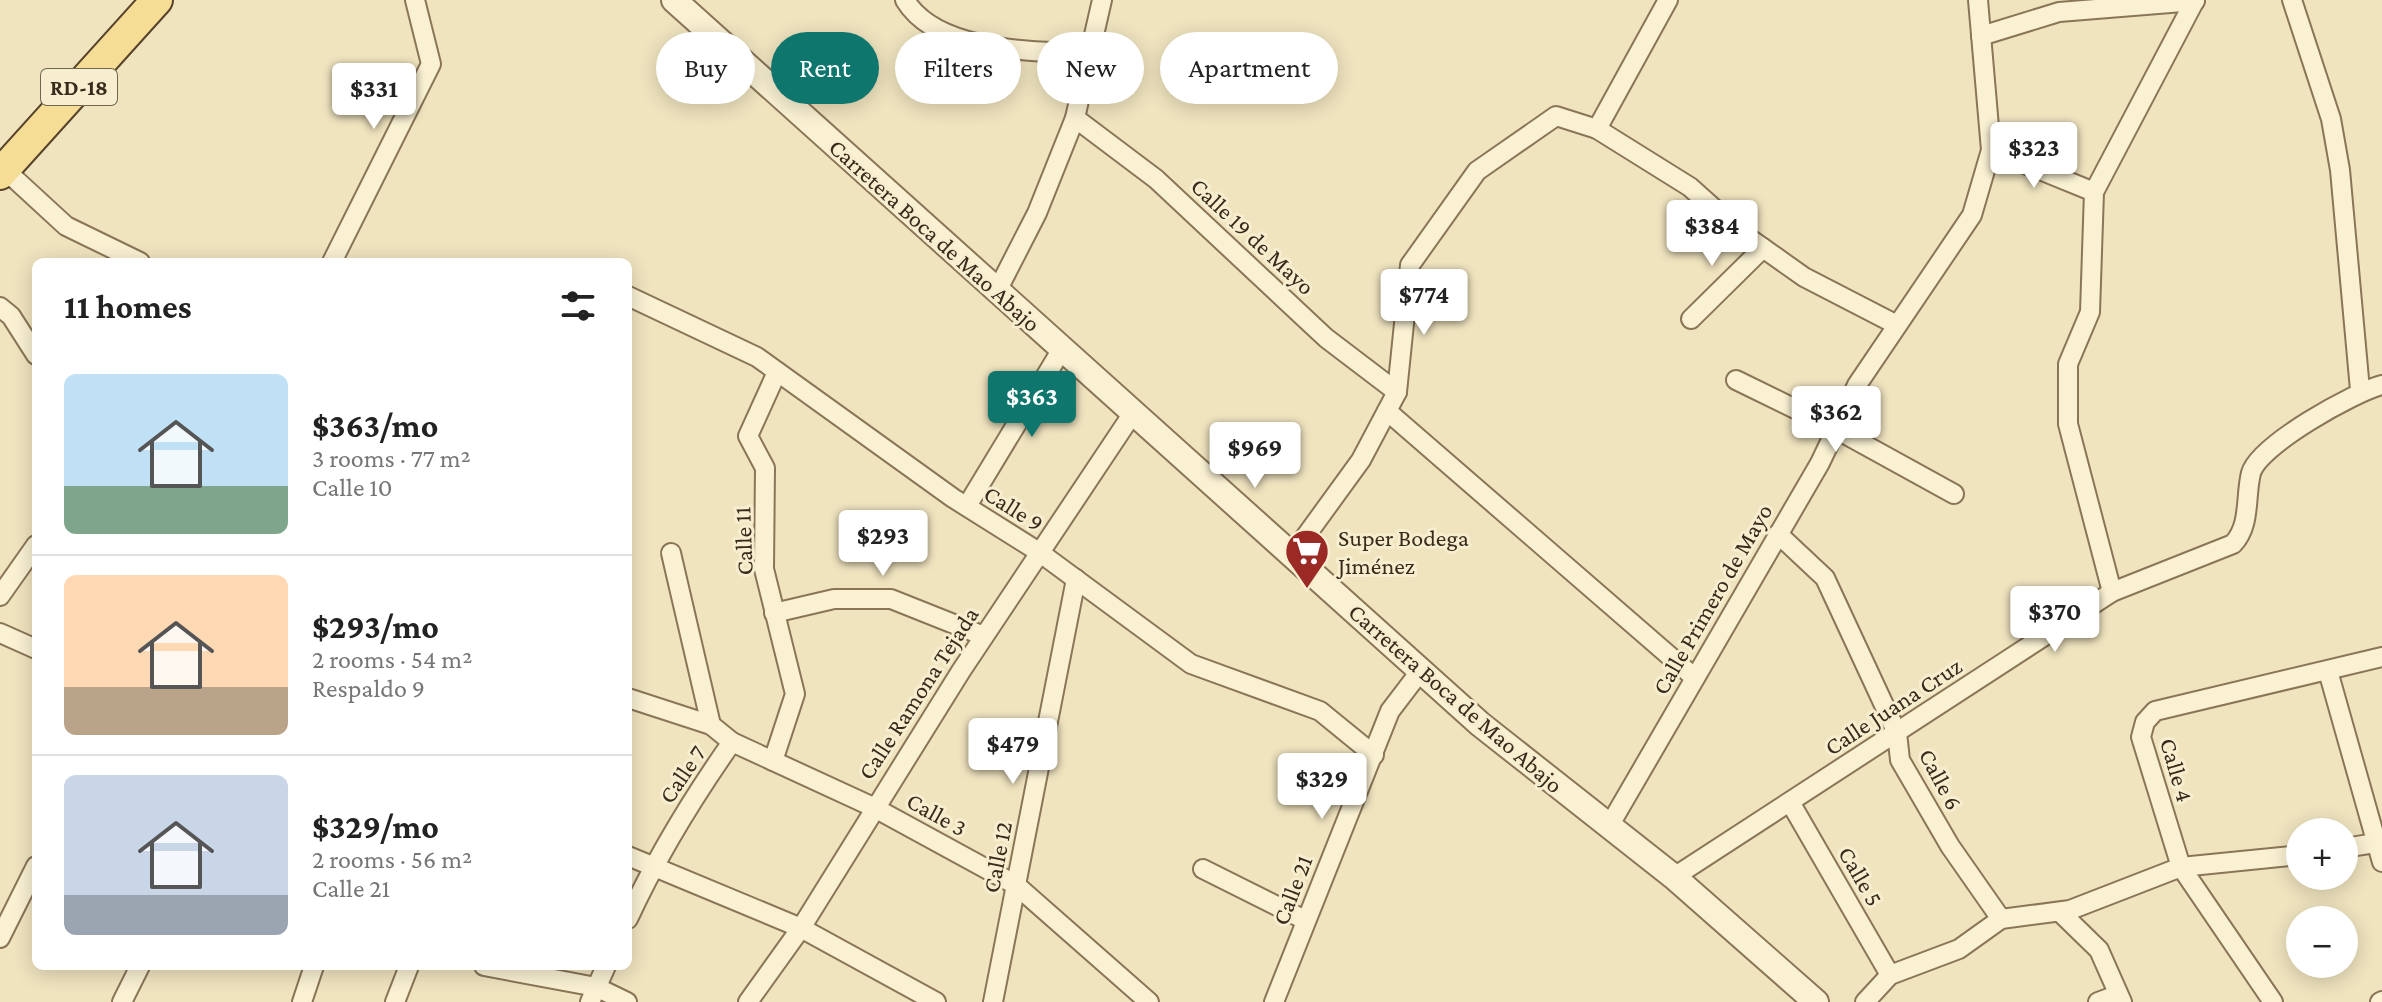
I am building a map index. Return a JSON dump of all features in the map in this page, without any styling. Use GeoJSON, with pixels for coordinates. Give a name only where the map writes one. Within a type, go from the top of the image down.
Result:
{"type":"FeatureCollection","features":[{"type":"Feature","properties":{"kind":"main road","name":"RD-18"},"geometry":{"type":"LineString","coordinates":[[2,172],[157,0]]}},
{"type":"Feature","properties":{"kind":"street"},"geometry":{"type":"LineString","coordinates":[[334,258],[431,64],[415,0]]}},
{"type":"Feature","properties":{"kind":"street","name":"Carretera Boca de Mao Abajo"},"geometry":{"type":"LineString","coordinates":[[674,0],[1480,724],[1674,877],[1816,1002]]}},
{"type":"Feature","properties":{"kind":"street"},"geometry":{"type":"LineString","coordinates":[[905,0],[946,34],[981,45],[1037,50]]}},
{"type":"Feature","properties":{"kind":"street"},"geometry":{"type":"LineString","coordinates":[[1095,32],[1102,0]]}},
{"type":"Feature","properties":{"kind":"street"},"geometry":{"type":"LineString","coordinates":[[1597,129],[1668,0]]}},
{"type":"Feature","properties":{"kind":"street","name":"Calle Primero de Mayo"},"geometry":{"type":"LineString","coordinates":[[1608,828],[1778,534],[1857,385],[1972,215],[1991,150],[1978,0]]}},
{"type":"Feature","properties":{"kind":"street"},"geometry":{"type":"LineString","coordinates":[[1981,36],[2059,12],[2195,0]]}},
{"type":"Feature","properties":{"kind":"street"},"geometry":{"type":"LineString","coordinates":[[2112,592],[2068,424],[2068,364],[2090,312],[2094,192],[2195,0]]}},
{"type":"Feature","properties":{"kind":"street"},"geometry":{"type":"LineString","coordinates":[[2292,0],[2331,119],[2338,157],[2360,390]]}},
{"type":"Feature","properties":{"kind":"street"},"geometry":{"type":"LineString","coordinates":[[997,291],[1037,213],[1078,104]]}},
{"type":"Feature","properties":{"kind":"street"},"geometry":{"type":"LineString","coordinates":[[1292,555],[1361,460],[1397,392],[1410,265],[1477,171],[1556,116],[1597,129],[1690,187],[1763,248],[1804,277],[1897,325]]}},
{"type":"Feature","properties":{"kind":"street","name":"Calle 19 de Mayo"},"geometry":{"type":"LineString","coordinates":[[1075,118],[1156,179],[1326,338],[1397,392]]}},
{"type":"Feature","properties":{"kind":"street"},"geometry":{"type":"LineString","coordinates":[[1991,150],[2094,192]]}},
{"type":"Feature","properties":{"kind":"street"},"geometry":{"type":"LineString","coordinates":[[2,172],[66,226],[132,258]]}},
{"type":"Feature","properties":{"kind":"street"},"geometry":{"type":"LineString","coordinates":[[1691,319],[1763,248]]}},
{"type":"Feature","properties":{"kind":"street","name":"Calle 9"},"geometry":{"type":"LineString","coordinates":[[632,298],[757,357],[967,506],[1039,552],[1191,664],[1320,711],[1374,755]]}},
{"type":"Feature","properties":{"kind":"street"},"geometry":{"type":"LineString","coordinates":[[0,307],[11,316],[32,349]]}},
{"type":"Feature","properties":{"kind":"street"},"geometry":{"type":"LineString","coordinates":[[967,506],[1062,349]]}},
{"type":"Feature","properties":{"kind":"street","name":"Calle 11"},"geometry":{"type":"LineString","coordinates":[[773,761],[795,694],[764,569],[765,468],[748,436],[777,372]]}},
{"type":"Feature","properties":{"kind":"street"},"geometry":{"type":"LineString","coordinates":[[1736,380],[1836,429],[1954,494]]}},
{"type":"Feature","properties":{"kind":"street","name":"Calle Juana Cruz"},"geometry":{"type":"LineString","coordinates":[[1674,877],[2112,592],[2233,544],[2242,535],[2251,470],[2263,454],[2360,390],[2382,385]]}},
{"type":"Feature","properties":{"kind":"street"},"geometry":{"type":"LineString","coordinates":[[1387,411],[1695,678]]}},
{"type":"Feature","properties":{"kind":"street","name":"Calle Ramona Tejada"},"geometry":{"type":"LineString","coordinates":[[748,1002],[801,928],[873,807],[1133,413]]}},
{"type":"Feature","properties":{"kind":"street","name":"Calle 6"},"geometry":{"type":"LineString","coordinates":[[1778,534],[1825,578],[1897,733],[1900,760],[1950,846],[2001,919]]}},
{"type":"Feature","properties":{"kind":"street"},"geometry":{"type":"LineString","coordinates":[[0,596],[32,551]]}},
{"type":"Feature","properties":{"kind":"street"},"geometry":{"type":"LineString","coordinates":[[671,553],[711,725]]}},
{"type":"Feature","properties":{"kind":"street","name":"Calle 12"},"geometry":{"type":"LineString","coordinates":[[993,1002],[1076,579]]}},
{"type":"Feature","properties":{"kind":"street"},"geometry":{"type":"LineString","coordinates":[[774,613],[834,599],[891,599],[984,636]]}},
{"type":"Feature","properties":{"kind":"street"},"geometry":{"type":"LineString","coordinates":[[0,633],[32,647]]}},
{"type":"Feature","properties":{"kind":"street","name":"Calle 4"},"geometry":{"type":"LineString","coordinates":[[2273,1002],[2181,867],[2141,737],[2145,722],[2155,711],[2382,657]]}},
{"type":"Feature","properties":{"kind":"street","name":"Calle 21"},"geometry":{"type":"LineString","coordinates":[[1274,1002],[1390,711],[1422,669]]}},
{"type":"Feature","properties":{"kind":"street"},"geometry":{"type":"LineString","coordinates":[[2328,671],[2382,862]]}},
{"type":"Feature","properties":{"kind":"street","name":"Calle 3"},"geometry":{"type":"LineString","coordinates":[[632,699],[711,725],[732,742],[873,807],[1016,885],[1149,1002]]}},
{"type":"Feature","properties":{"kind":"street","name":"Calle 7"},"geometry":{"type":"LineString","coordinates":[[632,910],[653,864],[692,799],[732,742]]}},
{"type":"Feature","properties":{"kind":"street","name":"Calle 5"},"geometry":{"type":"LineString","coordinates":[[1790,802],[1890,975]]}},
{"type":"Feature","properties":{"kind":"street"},"geometry":{"type":"LineString","coordinates":[[2358,846],[2378,843]]}},
{"type":"Feature","properties":{"kind":"street"},"geometry":{"type":"LineString","coordinates":[[1865,1002],[1890,975],[1959,949],[2001,919],[2060,912],[2181,867],[2286,856]]}},
{"type":"Feature","properties":{"kind":"street"},"geometry":{"type":"LineString","coordinates":[[632,857],[801,928],[936,1002]]}},
{"type":"Feature","properties":{"kind":"street"},"geometry":{"type":"LineString","coordinates":[[1203,869],[1305,920]]}},
{"type":"Feature","properties":{"kind":"street"},"geometry":{"type":"LineString","coordinates":[[0,938],[32,874]]}},
{"type":"Feature","properties":{"kind":"street"},"geometry":{"type":"LineString","coordinates":[[2060,912],[2099,950],[2120,998],[2098,1002]]}},
{"type":"Feature","properties":{"kind":"street"},"geometry":{"type":"LineString","coordinates":[[122,1002],[138,970]]}},
{"type":"Feature","properties":{"kind":"street"},"geometry":{"type":"LineString","coordinates":[[302,1002],[313,970]]}},
{"type":"Feature","properties":{"kind":"street"},"geometry":{"type":"LineString","coordinates":[[395,1002],[407,970]]}},
{"type":"Feature","properties":{"kind":"street"},"geometry":{"type":"LineString","coordinates":[[499,970],[627,1002]]}},
{"type":"Feature","properties":{"kind":"street"},"geometry":{"type":"LineString","coordinates":[[593,995],[604,970]]}},
{"type":"Feature","properties":{"kind":"place","name":"Super Bodega Jiménez"},"geometry":{"type":"Point","coordinates":[1307,590]}}]}
